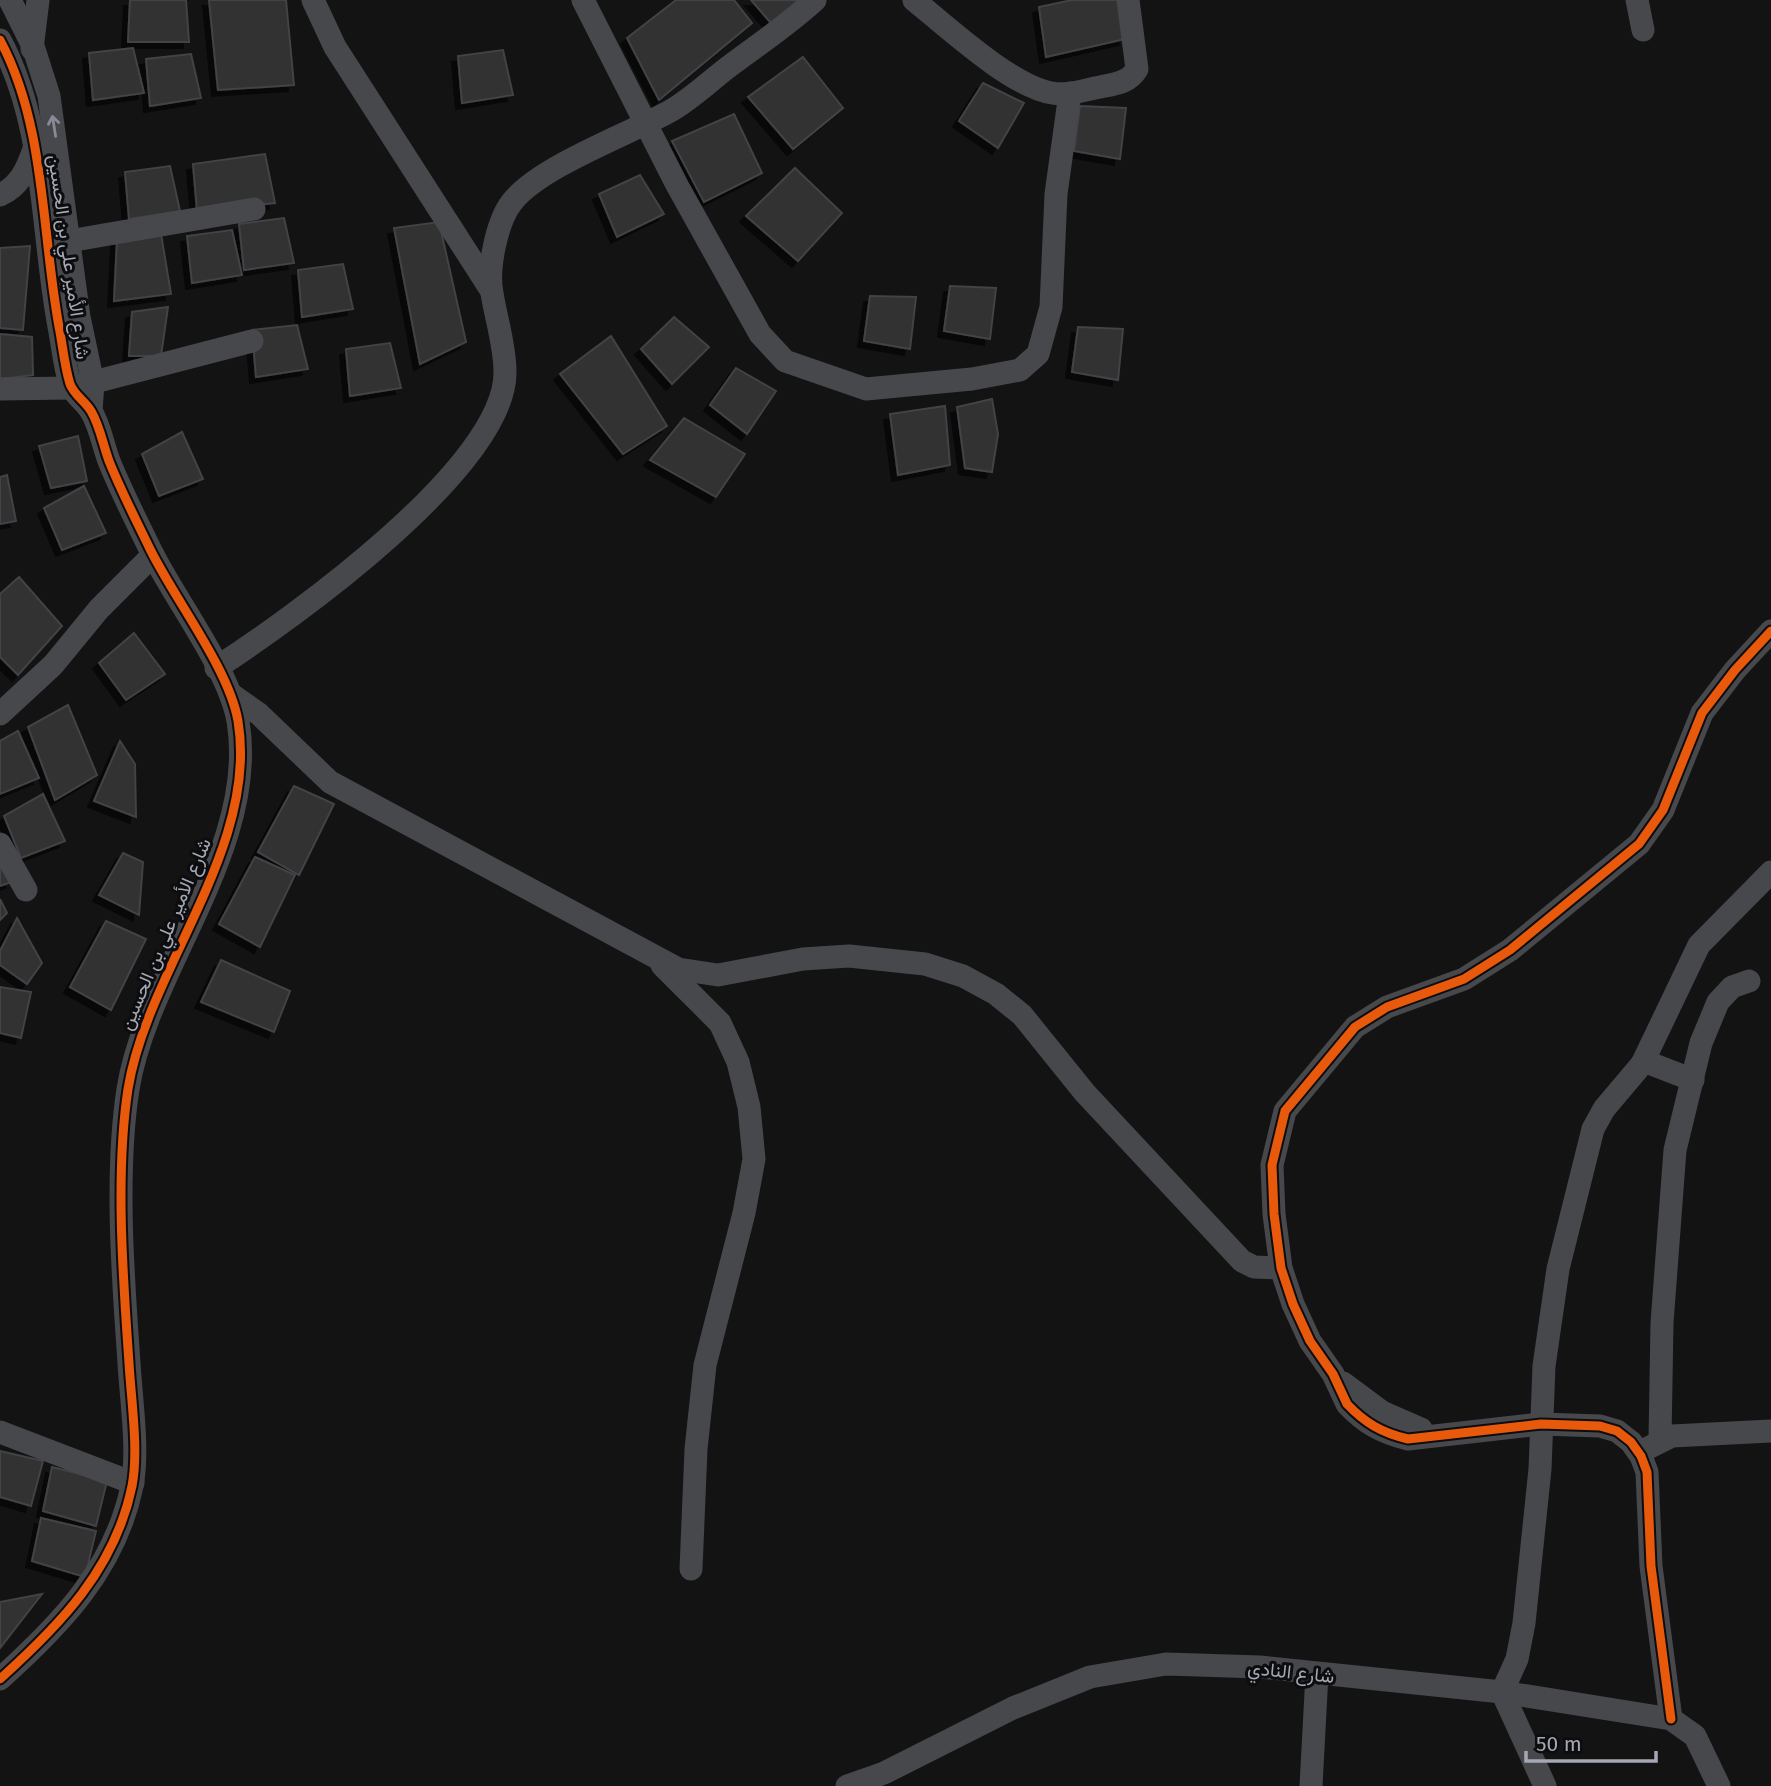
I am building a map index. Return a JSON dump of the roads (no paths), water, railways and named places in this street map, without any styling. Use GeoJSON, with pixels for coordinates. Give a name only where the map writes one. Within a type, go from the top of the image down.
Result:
{"type":"FeatureCollection","features":[{"type":"Feature","properties":{"kind":"street","name":"شارع الأمير علي بن الحسين"},"geometry":{"type":"LineString","coordinates":[[10,0],[33,46],[49,96],[68,241],[82,386]]}},
{"type":"Feature","properties":{"kind":"street"},"geometry":{"type":"LineString","coordinates":[[18,74],[33,46],[38,0]]}},
{"type":"Feature","properties":{"kind":"street"},"geometry":{"type":"LineString","coordinates":[[313,0],[335,47],[491,290]]}},
{"type":"Feature","properties":{"kind":"street"},"geometry":{"type":"LineString","coordinates":[[583,0],[645,125],[760,334],[785,361],[866,389],[972,379],[1020,370],[1038,354],[1051,307],[1056,194],[1070,93]]}},
{"type":"Feature","properties":{"kind":"street"},"geometry":{"type":"LineString","coordinates":[[216,668],[315,600],[354,567],[432,495],[483,437],[501,402],[506,373],[502,336],[491,290],[496,239],[502,219],[513,201],[537,181],[581,155],[676,108],[815,0]]}},
{"type":"Feature","properties":{"kind":"street"},"geometry":{"type":"LineString","coordinates":[[914,0],[1004,71],[1039,89],[1070,93],[1125,81],[1137,69],[1128,0]]}},
{"type":"Feature","properties":{"kind":"street"},"geometry":{"type":"LineString","coordinates":[[1637,0],[1643,30]]}},
{"type":"Feature","properties":{"kind":"street","name":"شارع الأمير علي بن الحسين"},"geometry":{"type":"LineString","coordinates":[[0,40],[18,74],[35,146],[53,295],[82,386],[110,463],[153,555],[232,695],[239,725],[238,758],[228,825],[181,951],[144,1029],[128,1090],[123,1240],[133,1483],[118,1531],[79,1602],[0,1679]]}},
{"type":"Feature","properties":{"kind":"street"},"geometry":{"type":"LineString","coordinates":[[0,195],[13,189],[27,170],[35,146]]}},
{"type":"Feature","properties":{"kind":"street"},"geometry":{"type":"LineString","coordinates":[[68,241],[254,209]]}},
{"type":"Feature","properties":{"kind":"street"},"geometry":{"type":"LineString","coordinates":[[0,389],[82,386],[252,341]]}},
{"type":"Feature","properties":{"kind":"street"},"geometry":{"type":"LineString","coordinates":[[0,714],[53,665],[99,609],[153,555]]}},
{"type":"Feature","properties":{"kind":"street"},"geometry":{"type":"LineString","coordinates":[[1719,1786],[1695,1735],[1671,1718],[1651,1566],[1647,1472],[1641,1456],[1631,1442],[1617,1432],[1600,1426],[1541,1424],[1452,1433],[1425,1431],[1396,1420],[1333,1374],[1310,1341],[1293,1304],[1281,1268],[1274,1214],[1272,1165],[1285,1111],[1355,1027],[1387,1007],[1464,979],[1476,972],[1510,950],[1639,844],[1663,810],[1702,713],[1735,670],[1771,631]]}},
{"type":"Feature","properties":{"kind":"street"},"geometry":{"type":"LineString","coordinates":[[232,695],[259,714],[330,782],[678,969],[718,975],[803,959],[849,956],[925,964],[963,976],[996,994],[1022,1014],[1085,1093],[1242,1261],[1268,1269],[1281,1268]]}},
{"type":"Feature","properties":{"kind":"street"},"geometry":{"type":"LineString","coordinates":[[0,844],[26,890]]}},
{"type":"Feature","properties":{"kind":"street"},"geometry":{"type":"LineString","coordinates":[[1545,1786],[1502,1692],[1517,1659],[1524,1623],[1540,1469],[1549,1317],[1586,1151],[1604,1109],[1642,1063],[1699,945],[1771,872]]}},
{"type":"Feature","properties":{"kind":"street"},"geometry":{"type":"LineString","coordinates":[[649,954],[695,995],[720,1023],[738,1062],[749,1107],[754,1159],[744,1213],[705,1365],[696,1449],[691,1569]]}},
{"type":"Feature","properties":{"kind":"street"},"geometry":{"type":"LineString","coordinates":[[1660,1440],[1662,1323],[1675,1150],[1701,1043],[1718,1002],[1732,987],[1749,981]]}},
{"type":"Feature","properties":{"kind":"street"},"geometry":{"type":"LineString","coordinates":[[1642,1063],[1656,1065],[1693,1080]]}},
{"type":"Feature","properties":{"kind":"street"},"geometry":{"type":"LineString","coordinates":[[0,1432],[133,1483]]}},
{"type":"Feature","properties":{"kind":"street"},"geometry":{"type":"LineString","coordinates":[[1641,1456],[1660,1440],[1684,1435],[1771,1432]]}},
{"type":"Feature","properties":{"kind":"street","name":"شارع النادي"},"geometry":{"type":"LineString","coordinates":[[847,1786],[884,1773],[1013,1708],[1090,1677],[1166,1664],[1259,1667],[1502,1692],[1671,1718]]}},
{"type":"Feature","properties":{"kind":"street"},"geometry":{"type":"LineString","coordinates":[[1311,1786],[1317,1674]]}}]}
